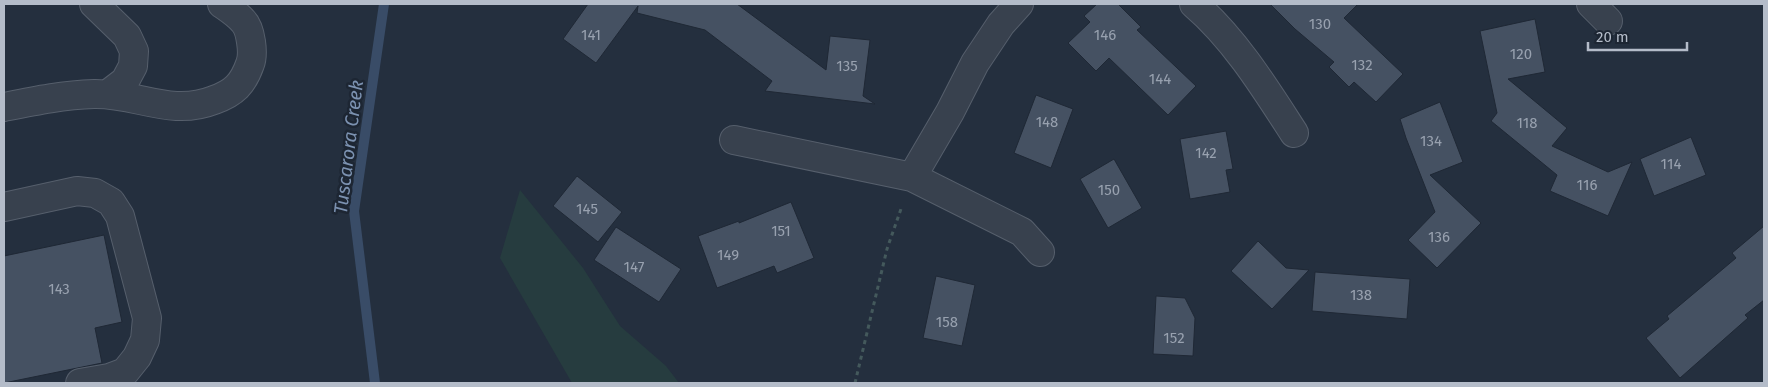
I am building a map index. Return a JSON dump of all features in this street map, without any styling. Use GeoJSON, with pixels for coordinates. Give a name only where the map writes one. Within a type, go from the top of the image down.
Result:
{"type":"FeatureCollection","features":[{"type":"Feature","properties":{"kind":"street"},"geometry":{"type":"LineString","coordinates":[[94,4],[127,36],[134,51],[132,66],[125,81],[108,94]]}},
{"type":"Feature","properties":{"kind":"street"},"geometry":{"type":"LineString","coordinates":[[4,107],[67,95],[108,94],[179,107],[205,104],[228,95],[245,79],[253,58],[250,37],[245,22],[222,4]]}},
{"type":"Feature","properties":{"kind":"street"},"geometry":{"type":"LineString","coordinates":[[912,177],[950,112],[975,63],[1001,24],[1019,4]]}},
{"type":"Feature","properties":{"kind":"street"},"geometry":{"type":"LineString","coordinates":[[1194,4],[1253,70],[1294,133]]}},
{"type":"Feature","properties":{"kind":"street"},"geometry":{"type":"LineString","coordinates":[[734,140],[912,177],[1022,232],[1040,252]]}},
{"type":"Feature","properties":{"kind":"street"},"geometry":{"type":"LineString","coordinates":[[4,206],[76,191],[96,193],[111,202],[120,216],[147,318],[145,340],[138,357],[125,372],[109,378],[80,383]]}},
{"type":"Feature","properties":{"kind":"path"},"geometry":{"type":"LineString","coordinates":[[855,383],[887,250],[912,177]]}},
{"type":"Feature","properties":{"kind":"green space"},"geometry":{"type":"Polygon","coordinates":[[[520,190],[583,268],[620,326],[666,366],[679,383],[572,383],[500,258],[520,190]]]}},
{"type":"Feature","properties":{"kind":"building"},"geometry":{"type":"Polygon","coordinates":[[[588,4],[737,4],[826,70],[830,36],[870,40],[863,96],[875,104],[765,91],[772,81],[705,30],[637,13],[638,6],[596,63],[563,39],[588,4]]]}},
{"type":"Feature","properties":{"kind":"building"},"geometry":{"type":"Polygon","coordinates":[[[1097,4],[1118,4],[1141,27],[1137,30],[1196,86],[1168,115],[1109,58],[1096,71],[1068,43],[1090,22],[1084,16],[1097,4]]]}},
{"type":"Feature","properties":{"kind":"building"},"geometry":{"type":"Polygon","coordinates":[[[1270,4],[1358,4],[1344,18],[1403,74],[1376,102],[1354,82],[1349,87],[1329,67],[1334,62],[1295,29],[1270,4]]]}},
{"type":"Feature","properties":{"kind":"building"},"geometry":{"type":"Polygon","coordinates":[[[1535,19],[1545,72],[1508,79],[1567,128],[1552,146],[1608,172],[1632,162],[1608,216],[1550,191],[1557,175],[1491,121],[1497,113],[1480,31],[1535,19]]]}},
{"type":"Feature","properties":{"kind":"building"},"geometry":{"type":"Polygon","coordinates":[[[1036,95],[1073,109],[1051,168],[1014,153],[1036,95]]]}},
{"type":"Feature","properties":{"kind":"building"},"geometry":{"type":"Polygon","coordinates":[[[1440,102],[1463,162],[1430,175],[1481,223],[1437,268],[1408,240],[1435,212],[1400,119],[1440,102]]]}},
{"type":"Feature","properties":{"kind":"building"},"geometry":{"type":"Polygon","coordinates":[[[1226,131],[1233,169],[1226,170],[1230,192],[1190,199],[1180,139],[1226,131]]]}},
{"type":"Feature","properties":{"kind":"building"},"geometry":{"type":"Polygon","coordinates":[[[1691,137],[1706,175],[1654,196],[1640,159],[1691,137]]]}},
{"type":"Feature","properties":{"kind":"building"},"geometry":{"type":"Polygon","coordinates":[[[1114,159],[1142,208],[1108,228],[1080,179],[1114,159]]]}},
{"type":"Feature","properties":{"kind":"building"},"geometry":{"type":"Polygon","coordinates":[[[577,176],[622,212],[598,242],[553,206],[577,176]]]}},
{"type":"Feature","properties":{"kind":"building"},"geometry":{"type":"Polygon","coordinates":[[[791,202],[814,258],[777,273],[774,266],[717,288],[698,236],[739,221],[739,223],[791,202]]]}},
{"type":"Feature","properties":{"kind":"building"},"geometry":{"type":"Polygon","coordinates":[[[1764,226],[1764,300],[1745,315],[1748,318],[1680,378],[1646,338],[1669,319],[1667,316],[1736,258],[1732,253],[1764,226]]]}},
{"type":"Feature","properties":{"kind":"building"},"geometry":{"type":"Polygon","coordinates":[[[616,227],[681,269],[659,302],[594,260],[616,227]]]}},
{"type":"Feature","properties":{"kind":"building"},"geometry":{"type":"Polygon","coordinates":[[[104,235],[122,322],[95,328],[102,363],[4,383],[4,256],[104,235]]]}},
{"type":"Feature","properties":{"kind":"building"},"geometry":{"type":"Polygon","coordinates":[[[1258,241],[1286,268],[1309,270],[1272,309],[1231,271],[1258,241]]]}},
{"type":"Feature","properties":{"kind":"building"},"geometry":{"type":"Polygon","coordinates":[[[1315,272],[1410,279],[1407,319],[1312,311],[1315,272]]]}},
{"type":"Feature","properties":{"kind":"building"},"geometry":{"type":"Polygon","coordinates":[[[936,276],[975,285],[962,346],[923,338],[936,276]]]}},
{"type":"Feature","properties":{"kind":"building"},"geometry":{"type":"Polygon","coordinates":[[[1156,296],[1185,298],[1195,318],[1193,356],[1153,354],[1156,296]]]}},
{"type":"Feature","properties":{"kind":"waterway","name":"Tuscarora Creek"},"geometry":{"type":"LineString","coordinates":[[375,383],[354,211],[384,4]]}}]}
